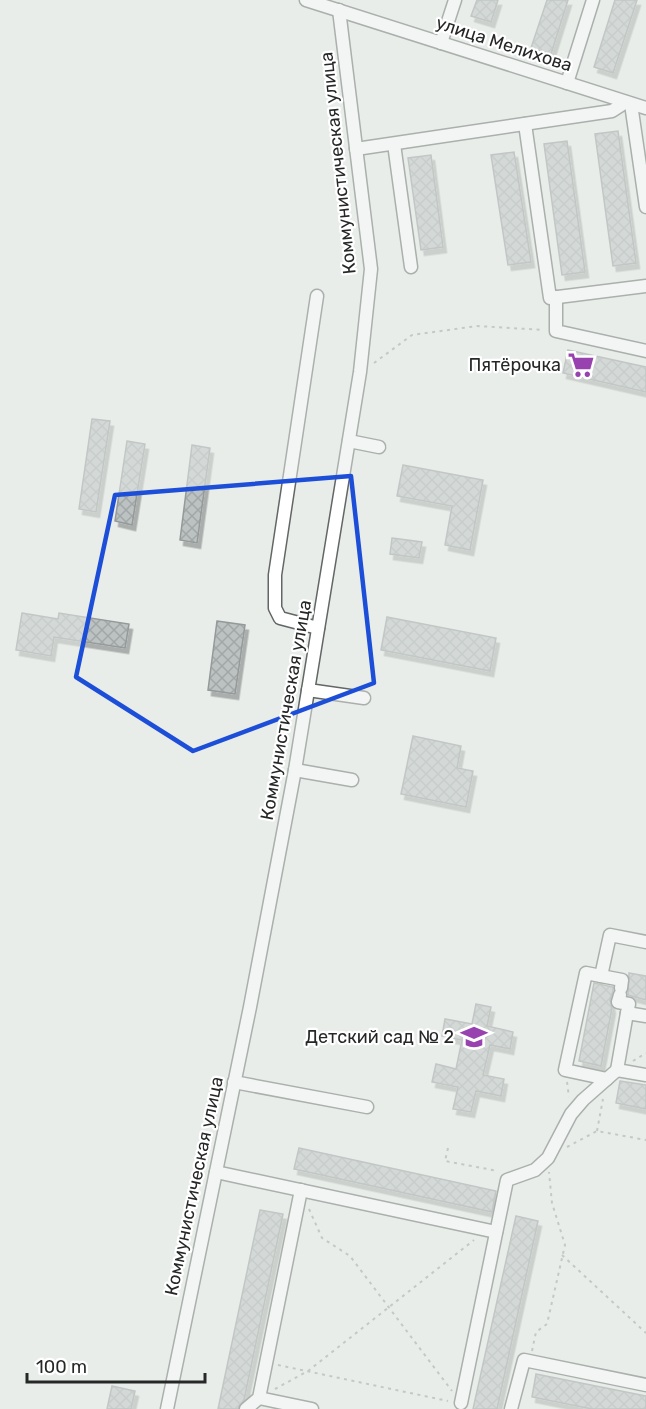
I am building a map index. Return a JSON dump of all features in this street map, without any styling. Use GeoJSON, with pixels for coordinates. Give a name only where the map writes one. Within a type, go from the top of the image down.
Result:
{"type":"FeatureCollection","features":[{"type":"Feature","properties":{"kind":"street"},"geometry":{"type":"LineString","coordinates":[[441,43],[455,0]]}},
{"type":"Feature","properties":{"kind":"street"},"geometry":{"type":"LineString","coordinates":[[567,83],[593,0]]}},
{"type":"Feature","properties":{"kind":"street","name":"улица Мелихова"},"geometry":{"type":"LineString","coordinates":[[314,1],[646,108]]}},
{"type":"Feature","properties":{"kind":"street","name":"Коммунистическая улица"},"geometry":{"type":"LineString","coordinates":[[167,1409],[295,770],[360,372],[371,269],[339,10]]}},
{"type":"Feature","properties":{"kind":"street"},"geometry":{"type":"LineString","coordinates":[[356,149],[612,111],[628,103],[646,207]]}},
{"type":"Feature","properties":{"kind":"street"},"geometry":{"type":"LineString","coordinates":[[525,124],[550,298],[646,286]]}},
{"type":"Feature","properties":{"kind":"street"},"geometry":{"type":"LineString","coordinates":[[394,144],[411,267]]}},
{"type":"Feature","properties":{"kind":"street"},"geometry":{"type":"LineString","coordinates":[[317,296],[275,574],[275,608],[280,618],[318,628]]}},
{"type":"Feature","properties":{"kind":"street"},"geometry":{"type":"LineString","coordinates":[[556,297],[556,331],[646,351]]}},
{"type":"Feature","properties":{"kind":"street"},"geometry":{"type":"LineString","coordinates":[[348,441],[379,447]]}},
{"type":"Feature","properties":{"kind":"street"},"geometry":{"type":"LineString","coordinates":[[308,690],[364,698]]}},
{"type":"Feature","properties":{"kind":"street"},"geometry":{"type":"LineString","coordinates":[[295,770],[352,780]]}},
{"type":"Feature","properties":{"kind":"street"},"geometry":{"type":"LineString","coordinates":[[601,976],[610,935],[646,942]]}},
{"type":"Feature","properties":{"kind":"street"},"geometry":{"type":"LineString","coordinates":[[461,1403],[492,1231],[507,1180],[535,1170],[548,1158],[571,1114],[583,1100],[607,1079],[617,1070],[629,1004],[618,1002],[622,980],[586,973],[565,1070],[607,1079]]}},
{"type":"Feature","properties":{"kind":"street"},"geometry":{"type":"LineString","coordinates":[[627,1013],[646,1017]]}},
{"type":"Feature","properties":{"kind":"street"},"geometry":{"type":"LineString","coordinates":[[617,1070],[646,1075]]}},
{"type":"Feature","properties":{"kind":"street"},"geometry":{"type":"LineString","coordinates":[[234,1082],[367,1107]]}},
{"type":"Feature","properties":{"kind":"street"},"geometry":{"type":"LineString","coordinates":[[216,1172],[492,1231]]}},
{"type":"Feature","properties":{"kind":"street"},"geometry":{"type":"LineString","coordinates":[[246,1409],[259,1398],[301,1190]]}},
{"type":"Feature","properties":{"kind":"street"},"geometry":{"type":"LineString","coordinates":[[512,1409],[524,1360],[646,1385]]}},
{"type":"Feature","properties":{"kind":"street"},"geometry":{"type":"LineString","coordinates":[[259,1398],[312,1409]]}},
{"type":"Feature","properties":{"kind":"path"},"geometry":{"type":"LineString","coordinates":[[360,372],[412,335],[477,326],[556,331]]}},
{"type":"Feature","properties":{"kind":"path"},"geometry":{"type":"LineString","coordinates":[[565,1070],[571,1114]]}},
{"type":"Feature","properties":{"kind":"path"},"geometry":{"type":"LineString","coordinates":[[597,1131],[607,1079]]}},
{"type":"Feature","properties":{"kind":"path"},"geometry":{"type":"LineString","coordinates":[[568,1147],[597,1131],[646,1140]]}},
{"type":"Feature","properties":{"kind":"path"},"geometry":{"type":"LineString","coordinates":[[448,1148],[446,1161],[499,1171]]}},
{"type":"Feature","properties":{"kind":"path"},"geometry":{"type":"LineString","coordinates":[[530,1361],[536,1332],[547,1324],[565,1245],[552,1203],[548,1158]]}},
{"type":"Feature","properties":{"kind":"path"},"geometry":{"type":"LineString","coordinates":[[309,1209],[322,1238],[350,1256],[461,1403]]}},
{"type":"Feature","properties":{"kind":"path"},"geometry":{"type":"LineString","coordinates":[[259,1398],[308,1371],[389,1307],[492,1231]]}},
{"type":"Feature","properties":{"kind":"path"},"geometry":{"type":"LineString","coordinates":[[562,1255],[646,1333]]}},
{"type":"Feature","properties":{"kind":"path"},"geometry":{"type":"LineString","coordinates":[[266,1362],[461,1403]]}},
{"type":"Feature","properties":{"kind":"highlighted area"},"geometry":{"type":"Polygon","coordinates":[[[351,476],[374,683],[193,751],[76,677],[115,495],[351,476]]]}},
{"type":"Feature","properties":{"kind":"building"},"geometry":{"type":"Polygon","coordinates":[[[477,0],[498,0],[491,22],[471,16],[477,0]]]}},
{"type":"Feature","properties":{"kind":"building"},"geometry":{"type":"Polygon","coordinates":[[[547,0],[568,0],[551,54],[531,48],[547,0]]]}},
{"type":"Feature","properties":{"kind":"building"},"geometry":{"type":"Polygon","coordinates":[[[615,0],[637,0],[613,73],[594,67],[615,0]]]}},
{"type":"Feature","properties":{"kind":"building"},"geometry":{"type":"Polygon","coordinates":[[[618,131],[636,263],[613,266],[595,134],[618,131]]]}},
{"type":"Feature","properties":{"kind":"building"},"geometry":{"type":"Polygon","coordinates":[[[567,141],[585,272],[562,275],[544,144],[567,141]]]}},
{"type":"Feature","properties":{"kind":"building"},"geometry":{"type":"Polygon","coordinates":[[[514,152],[531,262],[508,265],[491,155],[514,152]]]}},
{"type":"Feature","properties":{"kind":"building"},"geometry":{"type":"Polygon","coordinates":[[[431,155],[443,247],[421,250],[408,158],[431,155]]]}},
{"type":"Feature","properties":{"kind":"building"},"geometry":{"type":"Polygon","coordinates":[[[568,350],[646,367],[646,392],[563,373],[568,350]]]}},
{"type":"Feature","properties":{"kind":"building"},"geometry":{"type":"Polygon","coordinates":[[[92,419],[110,421],[96,512],[79,509],[92,419]]]}},
{"type":"Feature","properties":{"kind":"building"},"geometry":{"type":"Polygon","coordinates":[[[127,441],[145,444],[132,525],[115,521],[127,441]]]}},
{"type":"Feature","properties":{"kind":"building"},"geometry":{"type":"Polygon","coordinates":[[[192,445],[210,448],[197,543],[180,540],[192,445]]]}},
{"type":"Feature","properties":{"kind":"building"},"geometry":{"type":"Polygon","coordinates":[[[403,465],[483,480],[470,550],[445,545],[452,506],[397,496],[403,465]]]}},
{"type":"Feature","properties":{"kind":"building"},"geometry":{"type":"Polygon","coordinates":[[[392,538],[422,542],[419,558],[390,554],[392,538]]]}},
{"type":"Feature","properties":{"kind":"building"},"geometry":{"type":"Polygon","coordinates":[[[22,613],[58,619],[59,613],[129,624],[125,648],[54,637],[51,656],[16,650],[22,613]]]}},
{"type":"Feature","properties":{"kind":"building"},"geometry":{"type":"Polygon","coordinates":[[[387,617],[496,638],[490,671],[381,650],[387,617]]]}},
{"type":"Feature","properties":{"kind":"building"},"geometry":{"type":"Polygon","coordinates":[[[217,621],[245,625],[235,694],[208,690],[217,621]]]}},
{"type":"Feature","properties":{"kind":"building"},"geometry":{"type":"Polygon","coordinates":[[[413,736],[461,746],[457,768],[473,771],[466,807],[401,794],[413,736]]]}},
{"type":"Feature","properties":{"kind":"building"},"geometry":{"type":"Polygon","coordinates":[[[629,973],[646,976],[646,1000],[628,995],[629,973]]]}},
{"type":"Feature","properties":{"kind":"building"},"geometry":{"type":"Polygon","coordinates":[[[594,983],[613,987],[610,1000],[612,1008],[601,1066],[579,1061],[594,983]]]}},
{"type":"Feature","properties":{"kind":"building"},"geometry":{"type":"Polygon","coordinates":[[[476,1004],[491,1007],[487,1026],[513,1032],[510,1049],[490,1045],[483,1075],[504,1079],[501,1096],[476,1091],[471,1112],[453,1109],[458,1087],[432,1082],[436,1064],[456,1069],[462,1040],[442,1036],[445,1019],[472,1024],[476,1004]]]}},
{"type":"Feature","properties":{"kind":"building"},"geometry":{"type":"Polygon","coordinates":[[[620,1081],[646,1085],[646,1109],[616,1103],[620,1081]]]}},
{"type":"Feature","properties":{"kind":"building"},"geometry":{"type":"Polygon","coordinates":[[[299,1148],[496,1191],[492,1212],[294,1169],[299,1148]]]}},
{"type":"Feature","properties":{"kind":"building"},"geometry":{"type":"Polygon","coordinates":[[[260,1210],[283,1214],[244,1400],[238,1409],[218,1409],[260,1210]]]}},
{"type":"Feature","properties":{"kind":"building"},"geometry":{"type":"Polygon","coordinates":[[[516,1216],[538,1221],[497,1409],[473,1409],[516,1216]]]}},
{"type":"Feature","properties":{"kind":"building"},"geometry":{"type":"Polygon","coordinates":[[[536,1374],[646,1396],[646,1409],[592,1409],[532,1397],[536,1374]]]}},
{"type":"Feature","properties":{"kind":"building"},"geometry":{"type":"Polygon","coordinates":[[[112,1386],[135,1391],[131,1409],[107,1409],[112,1386]]]}},
{"type":"Feature","properties":{"kind":"place","name":"Пятёрочка"},"geometry":{"type":"Point","coordinates":[581,365]}},
{"type":"Feature","properties":{"kind":"place","name":"Детский сад № 2"},"geometry":{"type":"Point","coordinates":[474,1037]}}]}
